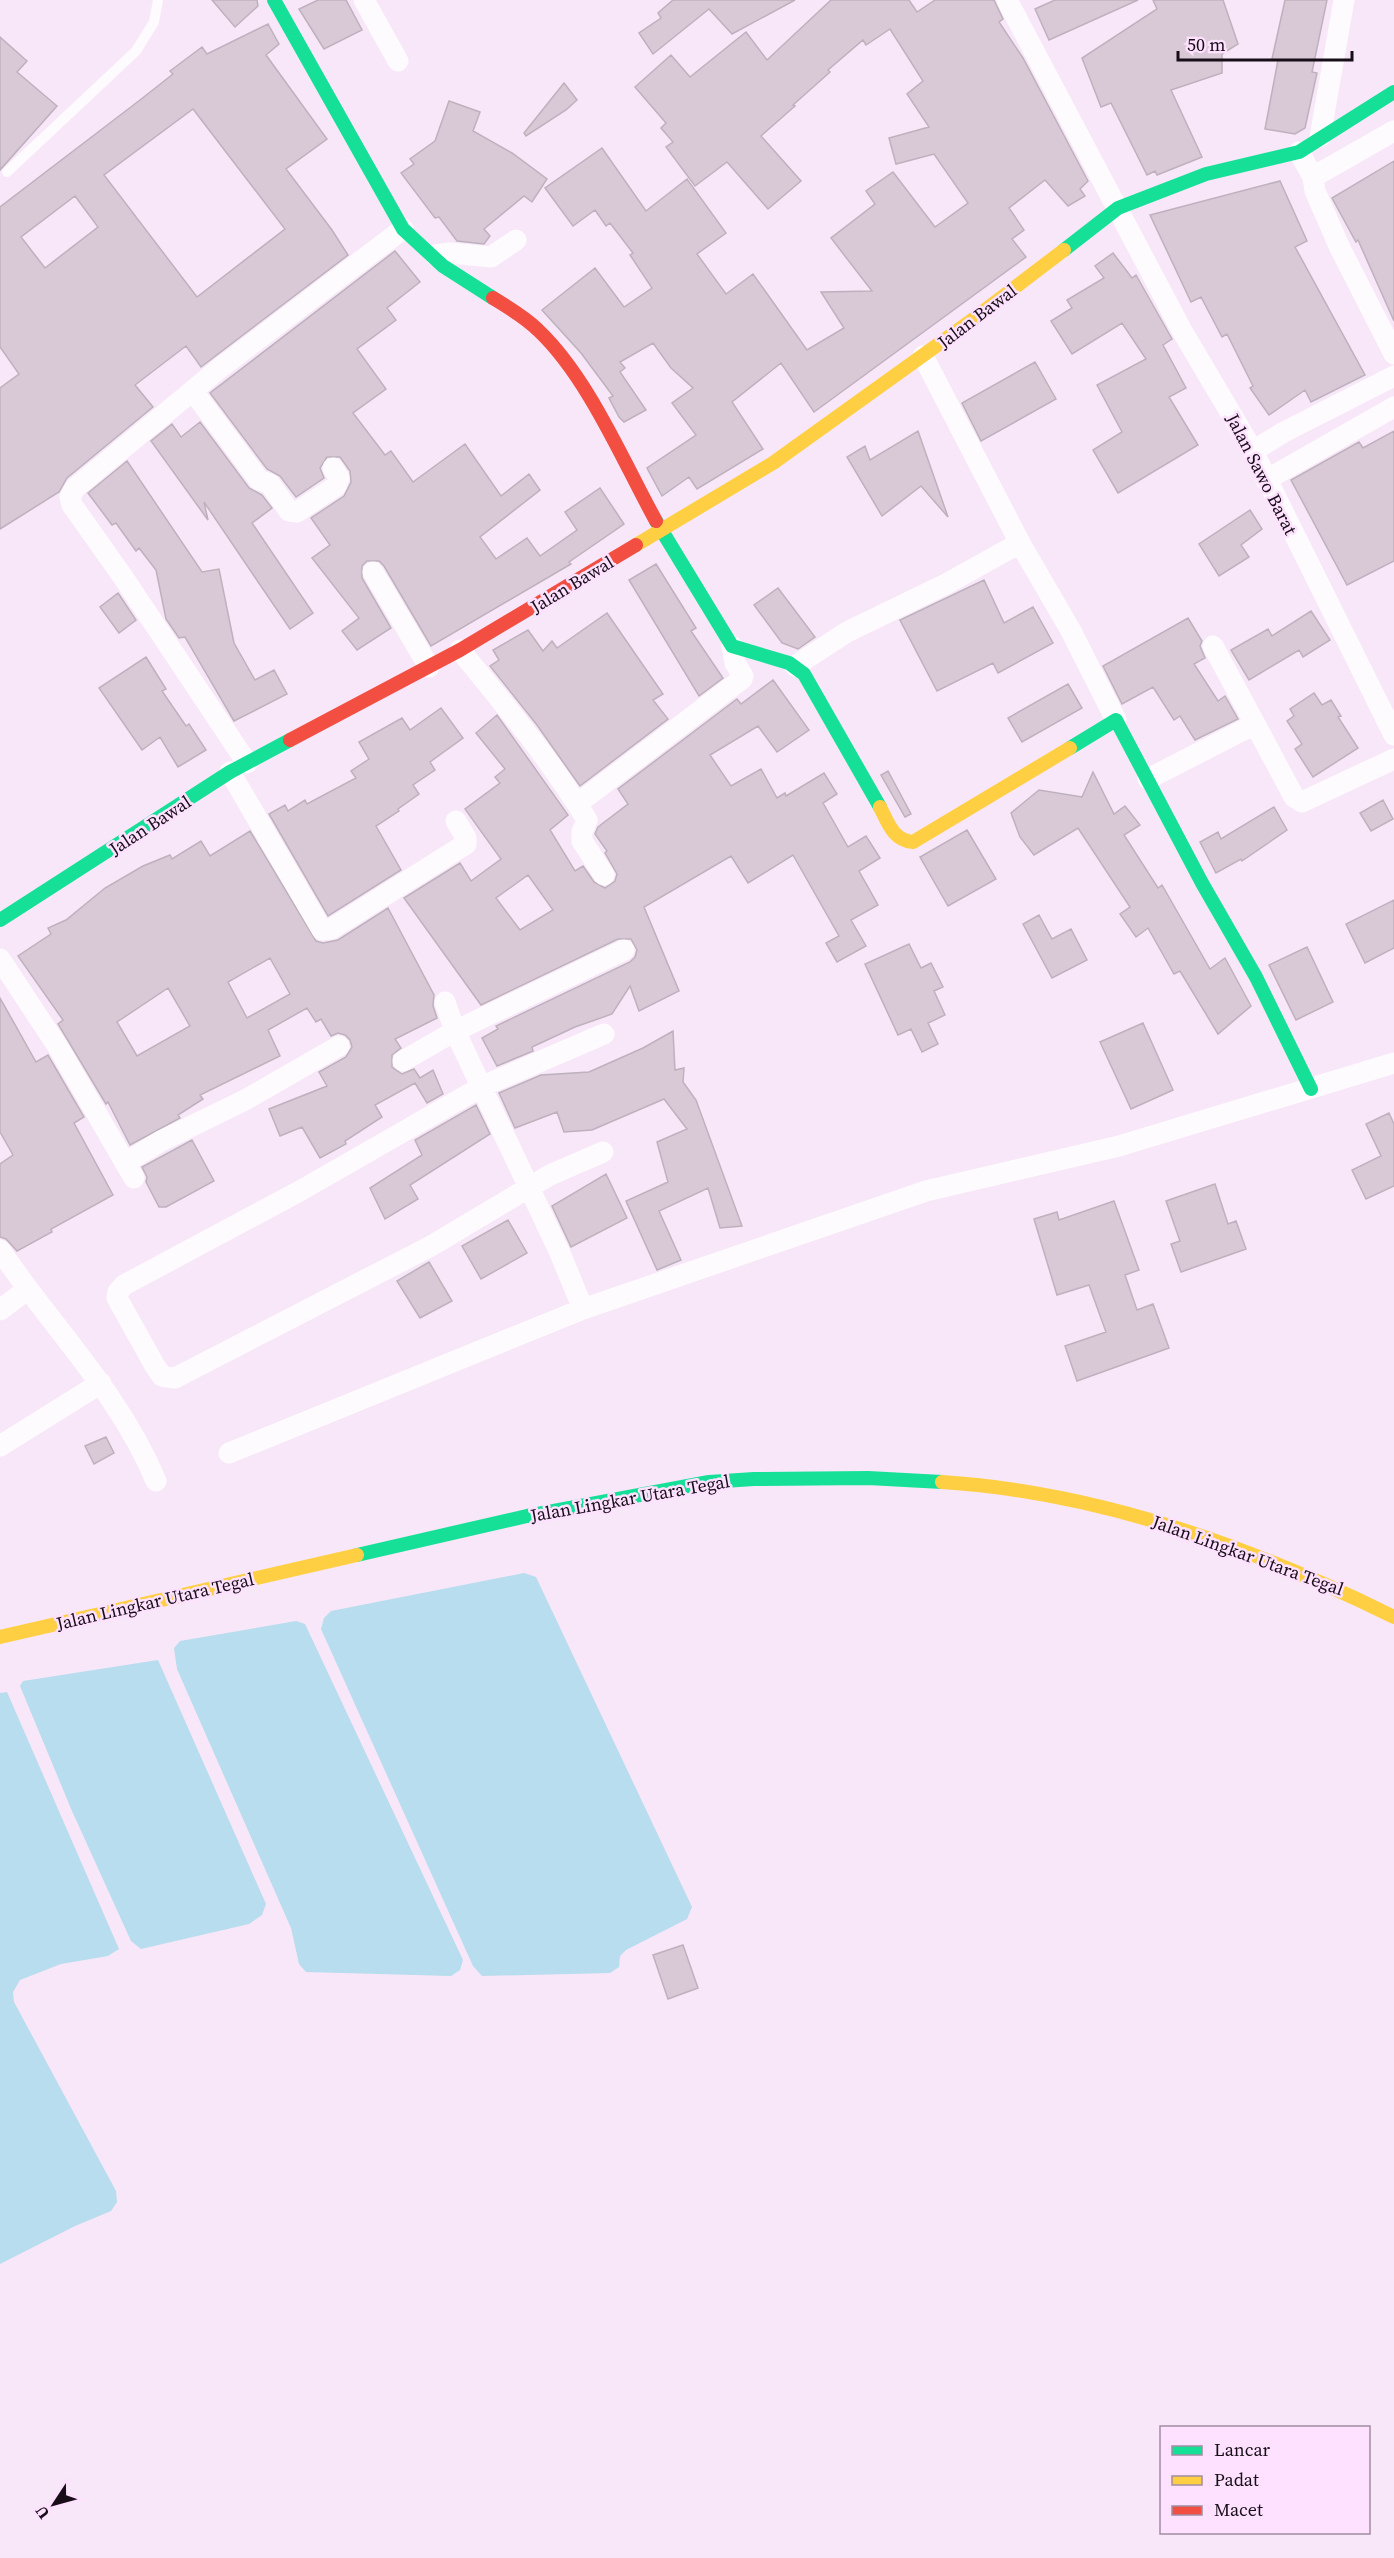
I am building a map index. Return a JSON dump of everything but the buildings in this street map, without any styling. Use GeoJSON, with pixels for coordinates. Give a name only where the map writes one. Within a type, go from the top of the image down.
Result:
{"type":"FeatureCollection","features":[{"type":"Feature","properties":{"kind":"main road"},"geometry":{"type":"LineString","coordinates":[[274,0],[403,229],[439,255],[458,277],[516,312],[546,338],[586,394],[624,459],[653,535],[732,646],[795,666],[804,674],[896,836],[904,842],[913,842],[1116,720],[1202,883],[1256,977],[1311,1089]]}},
{"type":"Feature","properties":{"kind":"main road"},"geometry":{"type":"LineString","coordinates":[[1306,165],[1320,137],[1394,92]]}},
{"type":"Feature","properties":{"kind":"main road","name":"Jalan Bawal"},"geometry":{"type":"LineString","coordinates":[[0,920],[239,768],[429,667],[472,665],[653,535],[929,368],[1120,212],[1206,174],[1306,165]]}},
{"type":"Feature","properties":{"kind":"main road","name":"Jalan Lingkar Utara Tegal"},"geometry":{"type":"LineString","coordinates":[[0,1637],[603,1500],[719,1480],[852,1476],[957,1483],[1059,1498],[1147,1518],[1230,1545],[1343,1589],[1394,1617]]}},
{"type":"Feature","properties":{"kind":"street"},"geometry":{"type":"LineString","coordinates":[[364,0],[399,61]]}},
{"type":"Feature","properties":{"kind":"street","name":"Jalan Sawo Barat"},"geometry":{"type":"LineString","coordinates":[[1007,0],[1181,329],[1253,452],[1394,735]]}},
{"type":"Feature","properties":{"kind":"street"},"geometry":{"type":"LineString","coordinates":[[1320,137],[1344,0]]}},
{"type":"Feature","properties":{"kind":"street"},"geometry":{"type":"LineString","coordinates":[[1394,131],[1306,165],[1340,248],[1394,354]]}},
{"type":"Feature","properties":{"kind":"street"},"geometry":{"type":"LineString","coordinates":[[403,229],[193,391],[75,488],[70,497],[72,505],[123,577],[239,768],[249,803],[322,930],[331,929],[466,844],[466,838],[456,822]]}},
{"type":"Feature","properties":{"kind":"street"},"geometry":{"type":"LineString","coordinates":[[439,255],[491,257],[516,240]]}},
{"type":"Feature","properties":{"kind":"street"},"geometry":{"type":"LineString","coordinates":[[929,368],[1116,720]]}},
{"type":"Feature","properties":{"kind":"street"},"geometry":{"type":"LineString","coordinates":[[1253,452],[1284,432],[1394,376]]}},
{"type":"Feature","properties":{"kind":"street"},"geometry":{"type":"LineString","coordinates":[[193,391],[259,480],[270,484],[290,511],[297,512],[336,486],[339,478],[333,468]]}},
{"type":"Feature","properties":{"kind":"street"},"geometry":{"type":"LineString","coordinates":[[1266,480],[1394,407]]}},
{"type":"Feature","properties":{"kind":"street"},"geometry":{"type":"LineString","coordinates":[[795,666],[847,632],[946,584],[1020,543]]}},
{"type":"Feature","properties":{"kind":"street"},"geometry":{"type":"LineString","coordinates":[[373,572],[429,667]]}},
{"type":"Feature","properties":{"kind":"street"},"geometry":{"type":"LineString","coordinates":[[577,804],[742,679],[735,663],[732,646]]}},
{"type":"Feature","properties":{"kind":"street"},"geometry":{"type":"LineString","coordinates":[[1213,646],[1294,797],[1302,802],[1394,759]]}},
{"type":"Feature","properties":{"kind":"street"},"geometry":{"type":"LineString","coordinates":[[472,665],[527,732],[577,804],[587,820],[582,832],[582,841],[604,875]]}},
{"type":"Feature","properties":{"kind":"street"},"geometry":{"type":"LineString","coordinates":[[1148,780],[1255,724]]}},
{"type":"Feature","properties":{"kind":"street"},"geometry":{"type":"LineString","coordinates":[[403,1061],[456,1031],[624,950]]}},
{"type":"Feature","properties":{"kind":"street"},"geometry":{"type":"LineString","coordinates":[[4,965],[58,1047],[130,1170],[161,1141],[245,1100],[339,1046]]}},
{"type":"Feature","properties":{"kind":"street"},"geometry":{"type":"LineString","coordinates":[[445,1002],[456,1031],[560,1253],[583,1309]]}},
{"type":"Feature","properties":{"kind":"street"},"geometry":{"type":"LineString","coordinates":[[603,1152],[564,1168],[430,1245],[175,1378],[162,1376],[120,1304],[118,1292],[124,1285],[298,1192],[483,1086],[604,1034]]}},
{"type":"Feature","properties":{"kind":"street"},"geometry":{"type":"LineString","coordinates":[[229,1453],[583,1309],[926,1191],[1119,1146],[1394,1063]]}},
{"type":"Feature","properties":{"kind":"street"},"geometry":{"type":"LineString","coordinates":[[0,1250],[101,1383],[146,1458],[156,1480]]}},
{"type":"Feature","properties":{"kind":"street"},"geometry":{"type":"LineString","coordinates":[[0,1310],[28,1289]]}},
{"type":"Feature","properties":{"kind":"street"},"geometry":{"type":"LineString","coordinates":[[0,1446],[101,1383]]}},
{"type":"Feature","properties":{"kind":"lane"},"geometry":{"type":"LineString","coordinates":[[7,172],[136,51],[154,22],[158,0]]}},
{"type":"Feature","properties":{"kind":"water"},"geometry":{"type":"Polygon","coordinates":[[[524,1573],[536,1577],[692,1907],[687,1919],[626,1950],[620,1956],[619,1967],[610,1973],[482,1976],[473,1966],[321,1629],[324,1618],[331,1611],[524,1573]]]}},
{"type":"Feature","properties":{"kind":"water"},"geometry":{"type":"Polygon","coordinates":[[[296,1621],[305,1624],[463,1960],[460,1970],[451,1976],[306,1972],[299,1964],[291,1928],[177,1669],[174,1648],[180,1641],[296,1621]]]}},
{"type":"Feature","properties":{"kind":"water"},"geometry":{"type":"Polygon","coordinates":[[[158,1660],[266,1904],[262,1915],[249,1924],[141,1949],[131,1941],[72,1811],[20,1686],[23,1681],[158,1660]]]}},
{"type":"Feature","properties":{"kind":"water"},"geometry":{"type":"Polygon","coordinates":[[[7,1692],[119,1949],[108,1956],[61,1964],[20,1980],[13,1992],[14,2002],[116,2191],[117,2202],[111,2211],[75,2226],[0,2264],[0,1693],[7,1692]]]}},
{"type":"Feature","properties":{"kind":"traffic: fast"},"geometry":{"type":"LineString","coordinates":[[274,0],[403,229],[443,266],[493,298]]}},
{"type":"Feature","properties":{"kind":"traffic: fast"},"geometry":{"type":"LineString","coordinates":[[1064,250],[1118,208],[1206,174],[1299,152],[1394,92]]}},
{"type":"Feature","properties":{"kind":"traffic: fast"},"geometry":{"type":"LineString","coordinates":[[656,521],[732,646],[789,663],[804,674],[880,807]]}},
{"type":"Feature","properties":{"kind":"traffic: fast"},"geometry":{"type":"LineString","coordinates":[[1070,748],[1116,720],[1202,883],[1256,977],[1311,1089]]}},
{"type":"Feature","properties":{"kind":"traffic: fast"},"geometry":{"type":"LineString","coordinates":[[0,920],[230,772],[290,740]]}},
{"type":"Feature","properties":{"kind":"traffic: fast"},"geometry":{"type":"LineString","coordinates":[[357,1555],[527,1516],[709,1482],[754,1479],[868,1478],[942,1482]]}},
{"type":"Feature","properties":{"kind":"traffic: slow"},"geometry":{"type":"LineString","coordinates":[[636,545],[773,463],[968,323],[1064,250]]}},
{"type":"Feature","properties":{"kind":"traffic: slow"},"geometry":{"type":"LineString","coordinates":[[880,807],[896,834],[906,841],[913,842],[1070,748]]}},
{"type":"Feature","properties":{"kind":"traffic: slow"},"geometry":{"type":"LineString","coordinates":[[942,1482],[1059,1497],[1174,1527],[1286,1568],[1394,1617]]}},
{"type":"Feature","properties":{"kind":"traffic: slow"},"geometry":{"type":"LineString","coordinates":[[0,1637],[357,1555]]}},
{"type":"Feature","properties":{"kind":"traffic: jam"},"geometry":{"type":"LineString","coordinates":[[493,298],[533,325],[573,371],[589,395],[656,521]]}},
{"type":"Feature","properties":{"kind":"traffic: jam"},"geometry":{"type":"LineString","coordinates":[[290,740],[460,650],[636,545]]}}]}
